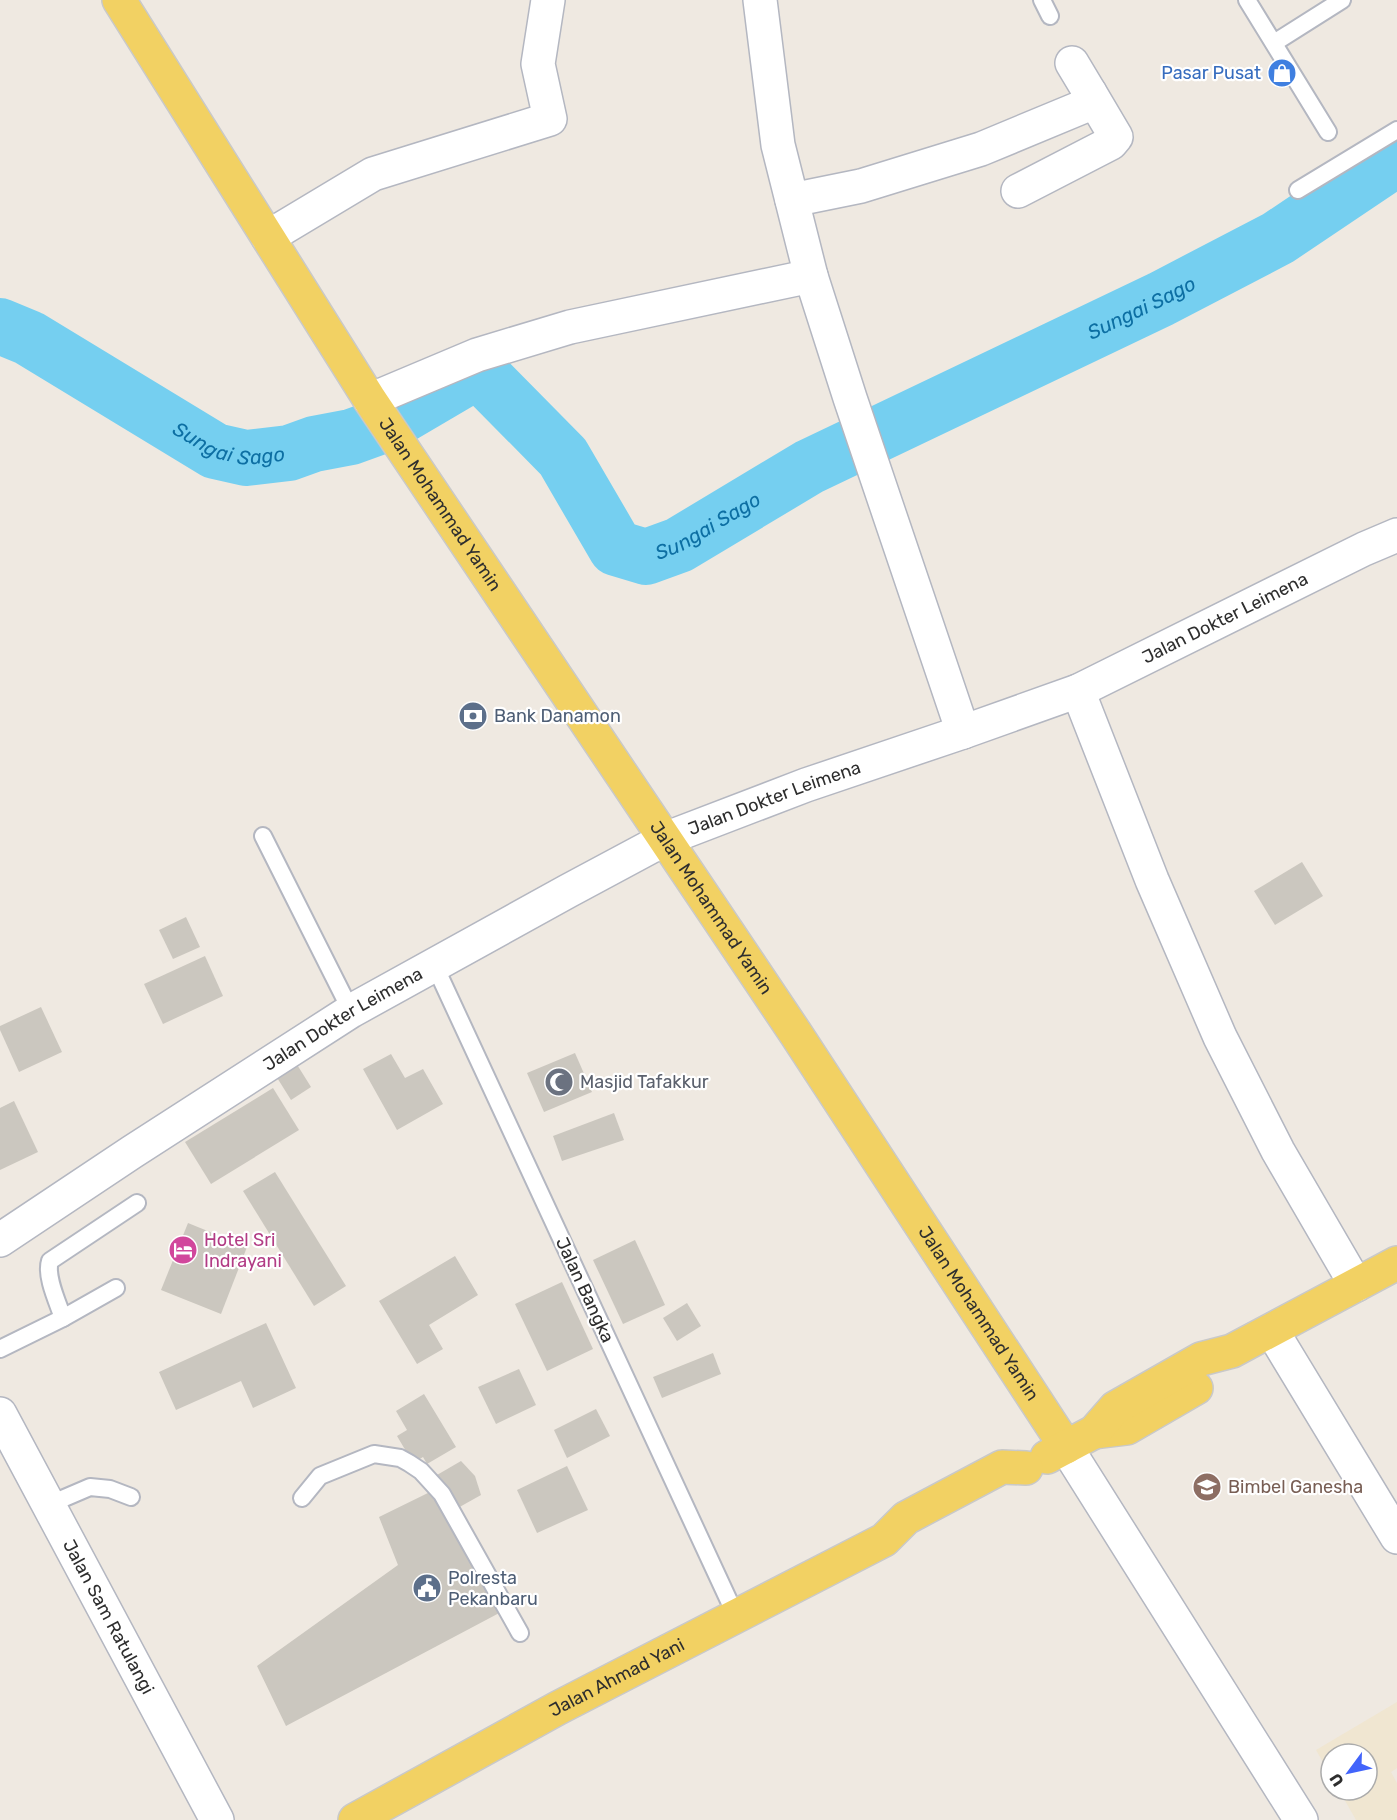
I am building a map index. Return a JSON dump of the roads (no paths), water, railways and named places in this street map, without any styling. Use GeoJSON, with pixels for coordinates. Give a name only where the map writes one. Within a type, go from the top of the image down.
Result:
{"type":"FeatureCollection","features":[{"type":"Feature","properties":{"kind":"main road","name":"Jalan Mohammad Yamin"},"geometry":{"type":"LineString","coordinates":[[118,0],[400,444],[802,1044],[1080,1439]]}},
{"type":"Feature","properties":{"kind":"main road","name":"Jalan Ahmad Yani"},"geometry":{"type":"LineString","coordinates":[[355,1820],[558,1708],[884,1540],[914,1536],[1011,1484],[1026,1468],[1080,1439],[1127,1428],[1213,1378],[1232,1352],[1397,1263]]}},
{"type":"Feature","properties":{"kind":"street"},"geometry":{"type":"LineString","coordinates":[[268,237],[373,174],[550,119],[538,64],[548,0]]}},
{"type":"Feature","properties":{"kind":"street"},"geometry":{"type":"LineString","coordinates":[[760,0],[778,145],[811,276],[850,399],[963,732]]}},
{"type":"Feature","properties":{"kind":"street"},"geometry":{"type":"LineString","coordinates":[[1018,191],[1111,143],[1116,137],[1072,63]]}},
{"type":"Feature","properties":{"kind":"street"},"geometry":{"type":"LineString","coordinates":[[792,200],[861,186],[981,149],[1087,105],[1090,101],[1090,93]]}},
{"type":"Feature","properties":{"kind":"street"},"geometry":{"type":"LineString","coordinates":[[374,405],[477,356],[570,327],[811,276]]}},
{"type":"Feature","properties":{"kind":"street","name":"Jalan Dokter Leimena"},"geometry":{"type":"LineString","coordinates":[[0,1240],[351,1011],[665,839],[806,785],[1078,691],[1364,549],[1397,535]]}},
{"type":"Feature","properties":{"kind":"street"},"geometry":{"type":"LineString","coordinates":[[1078,691],[1152,880],[1220,1037],[1278,1151],[1356,1285]]}},
{"type":"Feature","properties":{"kind":"street"},"geometry":{"type":"LineString","coordinates":[[1272,1331],[1397,1537]]}},
{"type":"Feature","properties":{"kind":"street","name":"Jalan Sam Ratulangi"},"geometry":{"type":"LineString","coordinates":[[0,1414],[216,1820]]}},
{"type":"Feature","properties":{"kind":"street","name":"Jalan Mohammad Yamin"},"geometry":{"type":"LineString","coordinates":[[1080,1439],[1301,1820]]}},
{"type":"Feature","properties":{"kind":"lane"},"geometry":{"type":"LineString","coordinates":[[1042,0],[1050,16]]}},
{"type":"Feature","properties":{"kind":"lane"},"geometry":{"type":"LineString","coordinates":[[1247,0],[1328,132]]}},
{"type":"Feature","properties":{"kind":"lane"},"geometry":{"type":"LineString","coordinates":[[1274,43],[1342,0]]}},
{"type":"Feature","properties":{"kind":"lane"},"geometry":{"type":"LineString","coordinates":[[1298,190],[1397,130]]}},
{"type":"Feature","properties":{"kind":"lane"},"geometry":{"type":"LineString","coordinates":[[263,836],[351,1011]]}},
{"type":"Feature","properties":{"kind":"lane","name":"Jalan Bangka"},"geometry":{"type":"LineString","coordinates":[[434,964],[736,1616]]}},
{"type":"Feature","properties":{"kind":"lane"},"geometry":{"type":"LineString","coordinates":[[63,1318],[50,1276],[48,1265],[50,1261],[137,1203]]}},
{"type":"Feature","properties":{"kind":"lane"},"geometry":{"type":"LineString","coordinates":[[0,1349],[63,1318],[116,1288]]}},
{"type":"Feature","properties":{"kind":"lane"},"geometry":{"type":"LineString","coordinates":[[302,1498],[320,1476],[374,1454],[400,1458],[415,1467],[433,1482],[441,1494],[520,1633]]}},
{"type":"Feature","properties":{"kind":"lane"},"geometry":{"type":"LineString","coordinates":[[48,1505],[90,1487],[110,1489],[131,1497]]}},
{"type":"Feature","properties":{"kind":"waterway","name":"Sungai Sago"},"geometry":{"type":"LineString","coordinates":[[0,326],[29,338],[215,451],[246,458],[289,453],[314,444],[351,437],[387,424],[467,377],[479,375],[489,382],[563,457],[616,548],[646,557],[679,545],[809,467],[1161,299],[1278,238],[1397,158]]}},
{"type":"Feature","properties":{"kind":"place","name":"Pasar Pusat"},"geometry":{"type":"Point","coordinates":[1282,73]}},
{"type":"Feature","properties":{"kind":"place","name":"Bank Danamon"},"geometry":{"type":"Point","coordinates":[473,716]}},
{"type":"Feature","properties":{"kind":"place","name":"Masjid Tafakkur"},"geometry":{"type":"Point","coordinates":[559,1082]}},
{"type":"Feature","properties":{"kind":"place","name":"Hotel Sri Indrayani"},"geometry":{"type":"Point","coordinates":[183,1250]}},
{"type":"Feature","properties":{"kind":"place","name":"Bimbel Ganesha"},"geometry":{"type":"Point","coordinates":[1207,1487]}},
{"type":"Feature","properties":{"kind":"place","name":"Polresta Pekanbaru"},"geometry":{"type":"Point","coordinates":[427,1588]}}]}
